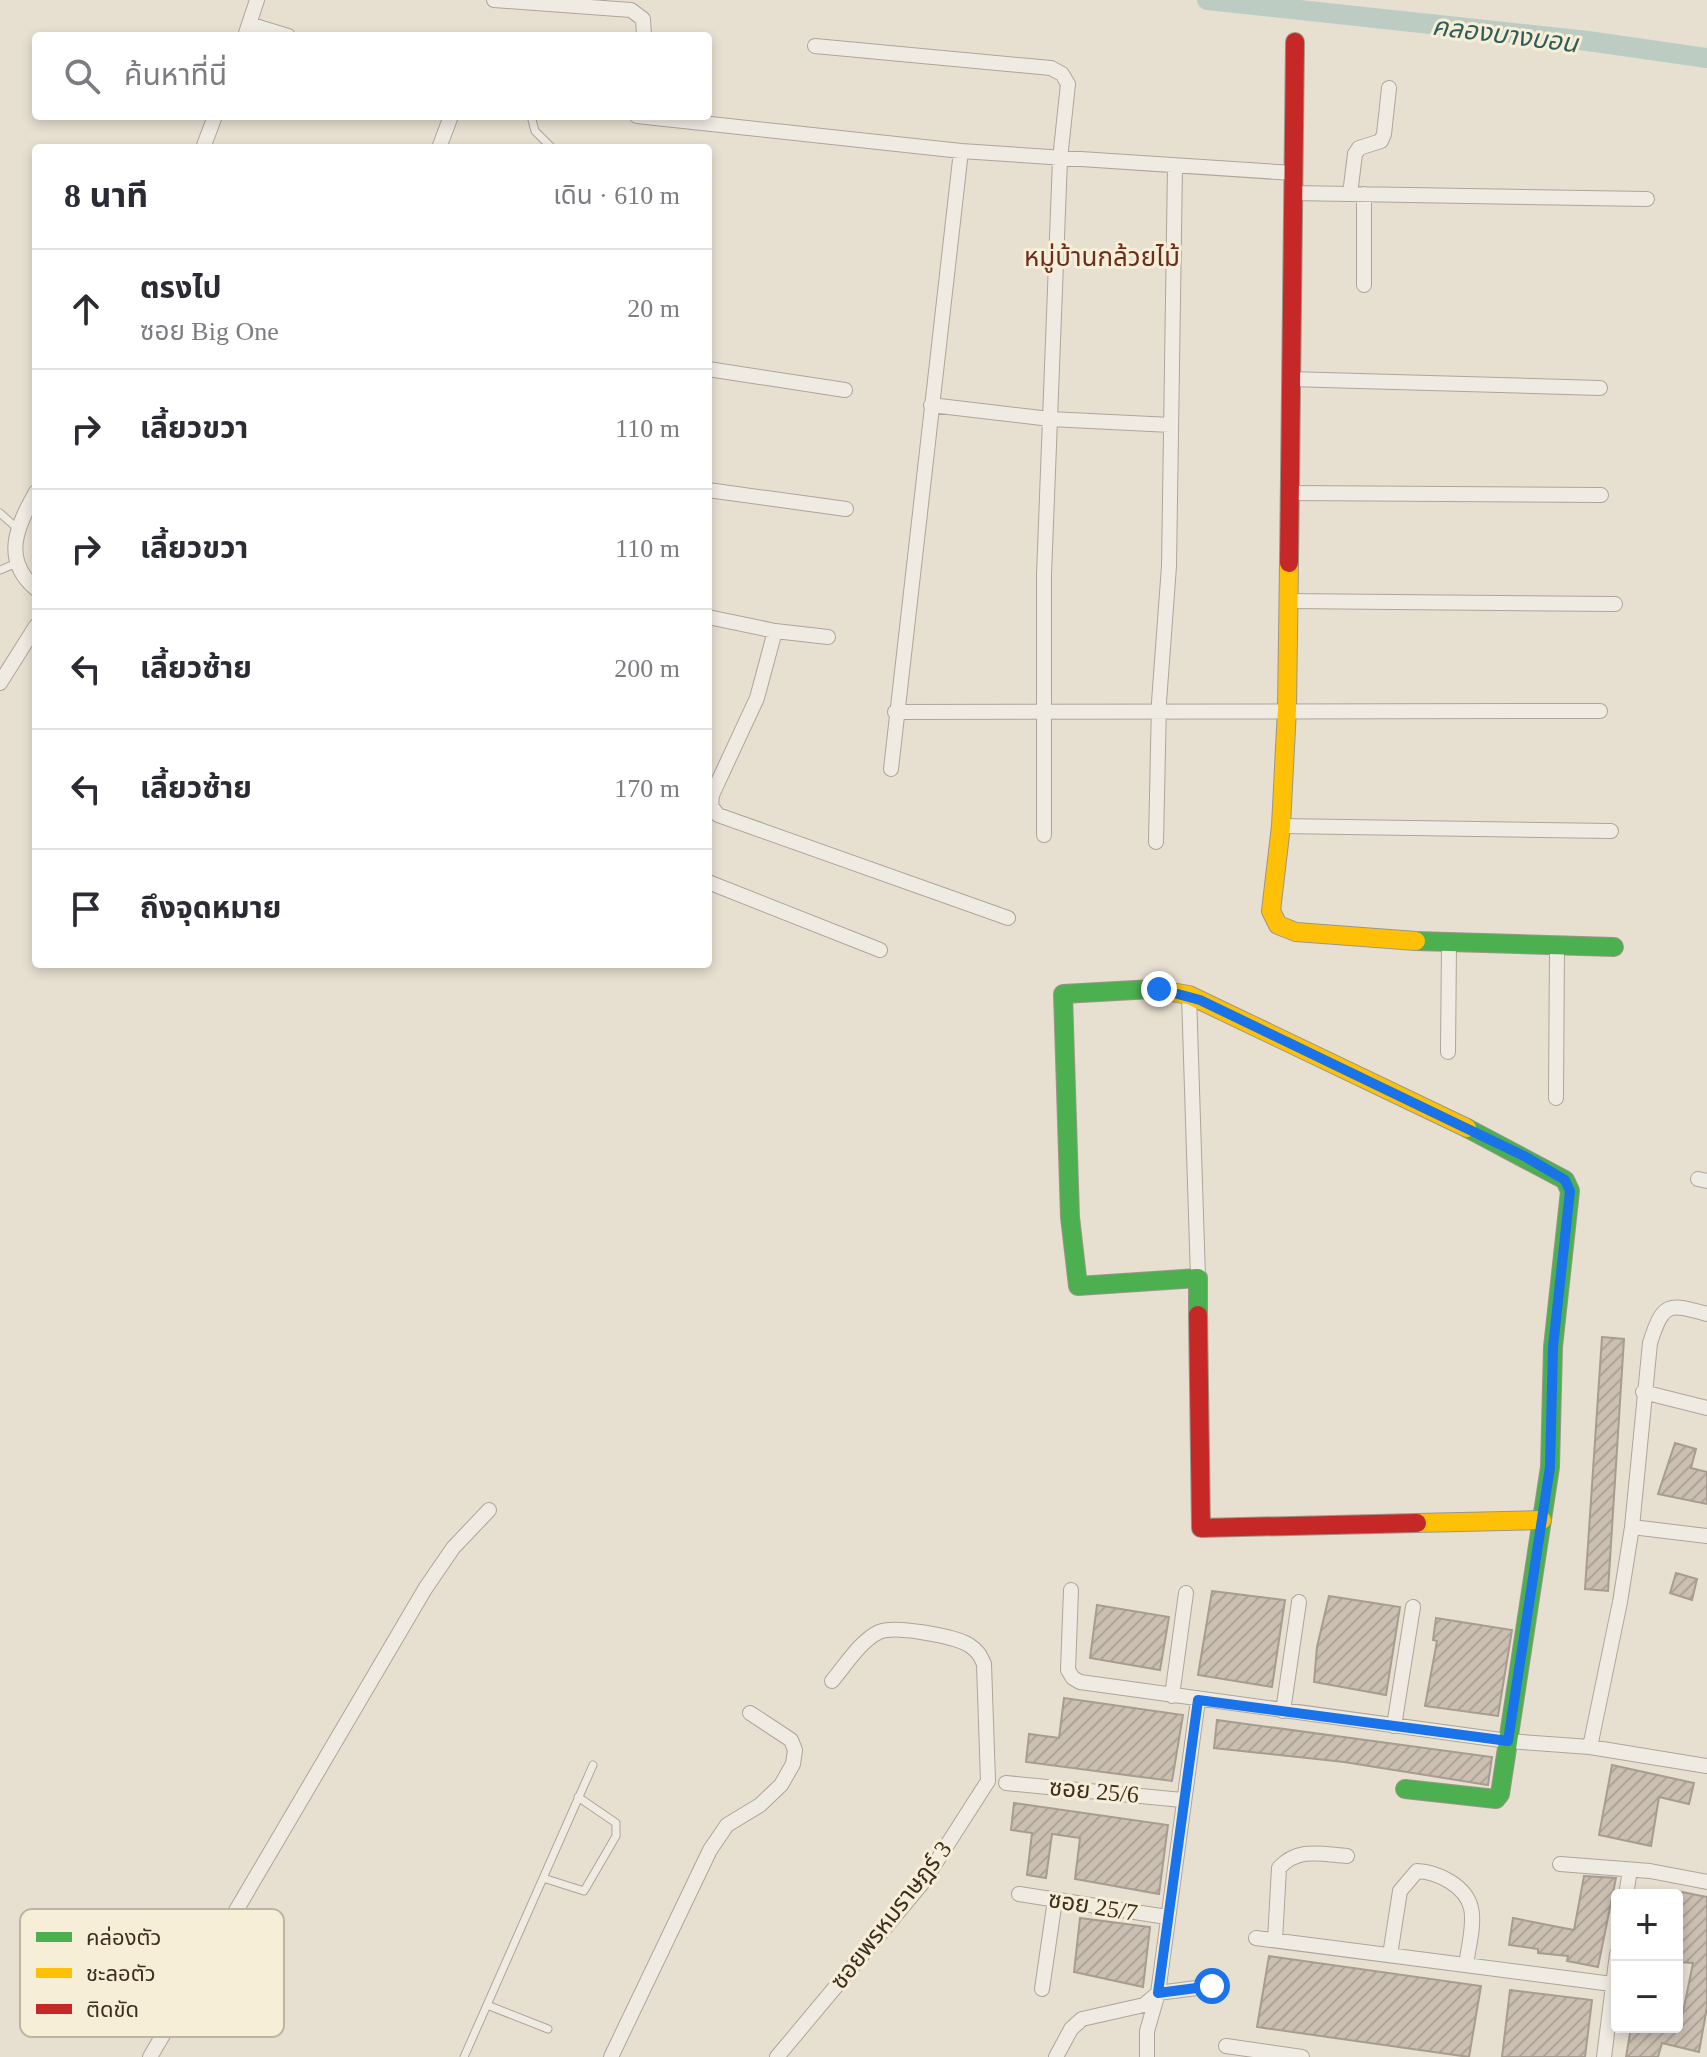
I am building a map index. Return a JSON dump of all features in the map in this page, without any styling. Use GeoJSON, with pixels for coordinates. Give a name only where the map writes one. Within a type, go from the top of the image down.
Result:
{"type":"FeatureCollection","features":[{"type":"Feature","properties":{"kind":"street"},"geometry":{"type":"LineString","coordinates":[[247,30],[257,0]]}},
{"type":"Feature","properties":{"kind":"street"},"geometry":{"type":"LineString","coordinates":[[494,0],[631,10],[643,19],[644,32]]}},
{"type":"Feature","properties":{"kind":"street"},"geometry":{"type":"LineString","coordinates":[[1295,42],[1287,709],[1281,826],[1271,911],[1278,925],[1296,932],[1449,944],[1614,947]]}},
{"type":"Feature","properties":{"kind":"street"},"geometry":{"type":"LineString","coordinates":[[815,46],[1051,68],[1062,74],[1068,84],[1060,159],[1050,419],[1042,712],[1044,835]]}},
{"type":"Feature","properties":{"kind":"street"},"geometry":{"type":"LineString","coordinates":[[1364,285],[1355,154],[1359,148],[1381,141],[1389,88]]}},
{"type":"Feature","properties":{"kind":"street"},"geometry":{"type":"LineString","coordinates":[[204,144],[214,120]]}},
{"type":"Feature","properties":{"kind":"street"},"geometry":{"type":"LineString","coordinates":[[440,144],[450,120]]}},
{"type":"Feature","properties":{"kind":"street"},"geometry":{"type":"LineString","coordinates":[[674,120],[961,151],[1293,173]]}},
{"type":"Feature","properties":{"kind":"street"},"geometry":{"type":"LineString","coordinates":[[891,769],[895,712],[961,151]]}},
{"type":"Feature","properties":{"kind":"street"},"geometry":{"type":"LineString","coordinates":[[1156,842],[1159,709],[1169,566],[1175,166]]}},
{"type":"Feature","properties":{"kind":"street"},"geometry":{"type":"LineString","coordinates":[[1292,193],[1647,199]]}},
{"type":"Feature","properties":{"kind":"street"},"geometry":{"type":"LineString","coordinates":[[712,370],[845,390]]}},
{"type":"Feature","properties":{"kind":"street"},"geometry":{"type":"LineString","coordinates":[[1289,379],[1600,388]]}},
{"type":"Feature","properties":{"kind":"street"},"geometry":{"type":"LineString","coordinates":[[931,405],[1050,419],[1171,425]]}},
{"type":"Feature","properties":{"kind":"street"},"geometry":{"type":"LineString","coordinates":[[712,491],[846,509]]}},
{"type":"Feature","properties":{"kind":"street"},"geometry":{"type":"LineString","coordinates":[[1288,493],[1601,495]]}},
{"type":"Feature","properties":{"kind":"street"},"geometry":{"type":"LineString","coordinates":[[32,500],[14,545],[22,577],[32,586]]}},
{"type":"Feature","properties":{"kind":"street"},"geometry":{"type":"LineString","coordinates":[[1287,601],[1615,604]]}},
{"type":"Feature","properties":{"kind":"street"},"geometry":{"type":"LineString","coordinates":[[712,618],[775,631],[828,637]]}},
{"type":"Feature","properties":{"kind":"street"},"geometry":{"type":"LineString","coordinates":[[712,795],[757,698],[775,631]]}},
{"type":"Feature","properties":{"kind":"street"},"geometry":{"type":"LineString","coordinates":[[0,683],[32,632]]}},
{"type":"Feature","properties":{"kind":"street"},"geometry":{"type":"LineString","coordinates":[[895,712],[1159,709],[1600,711]]}},
{"type":"Feature","properties":{"kind":"street"},"geometry":{"type":"LineString","coordinates":[[712,807],[718,815],[1008,918]]}},
{"type":"Feature","properties":{"kind":"street"},"geometry":{"type":"LineString","coordinates":[[1281,826],[1611,831]]}},
{"type":"Feature","properties":{"kind":"street"},"geometry":{"type":"LineString","coordinates":[[712,884],[880,950]]}},
{"type":"Feature","properties":{"kind":"street"},"geometry":{"type":"LineString","coordinates":[[1448,1052],[1449,944]]}},
{"type":"Feature","properties":{"kind":"street"},"geometry":{"type":"LineString","coordinates":[[1556,1098],[1557,946]]}},
{"type":"Feature","properties":{"kind":"street"},"geometry":{"type":"LineString","coordinates":[[1198,1278],[1078,1286],[1070,1217],[1063,994],[1159,989],[1189,995],[1526,1157],[1565,1180],[1570,1191],[1553,1347],[1550,1467],[1500,1794],[1496,1799],[1405,1789]]}},
{"type":"Feature","properties":{"kind":"street"},"geometry":{"type":"LineString","coordinates":[[1189,995],[1198,1278],[1201,1528],[1542,1520]]}},
{"type":"Feature","properties":{"kind":"street"},"geometry":{"type":"LineString","coordinates":[[1590,1747],[1632,1527],[1650,1343],[1660,1314],[1676,1305],[1707,1314]]}},
{"type":"Feature","properties":{"kind":"street"},"geometry":{"type":"LineString","coordinates":[[1643,1392],[1707,1408]]}},
{"type":"Feature","properties":{"kind":"street"},"geometry":{"type":"LineString","coordinates":[[237,1909],[425,1589],[453,1548],[489,1510]]}},
{"type":"Feature","properties":{"kind":"street"},"geometry":{"type":"LineString","coordinates":[[1632,1527],[1707,1536]]}},
{"type":"Feature","properties":{"kind":"street"},"geometry":{"type":"LineString","coordinates":[[1071,1590],[1068,1670],[1073,1678],[1198,1700],[1508,1741],[1590,1747],[1707,1766]]}},
{"type":"Feature","properties":{"kind":"street"},"geometry":{"type":"LineString","coordinates":[[1172,1696],[1186,1593]]}},
{"type":"Feature","properties":{"kind":"street"},"geometry":{"type":"LineString","coordinates":[[1283,1711],[1299,1602]]}},
{"type":"Feature","properties":{"kind":"street"},"geometry":{"type":"LineString","coordinates":[[1394,1726],[1413,1607]]}},
{"type":"Feature","properties":{"kind":"street","name":"ซอยพรหมราษฎร์ 3"},"geometry":{"type":"LineString","coordinates":[[777,2057],[924,1881],[988,1781],[984,1664],[979,1652],[967,1644],[952,1638],[886,1629],[874,1634],[832,1681]]}},
{"type":"Feature","properties":{"kind":"street"},"geometry":{"type":"LineString","coordinates":[[1147,2057],[1147,2031],[1158,1993],[1198,1700]]}},
{"type":"Feature","properties":{"kind":"street"},"geometry":{"type":"LineString","coordinates":[[611,2057],[710,1850],[727,1825],[760,1805],[781,1785],[793,1764],[795,1750],[791,1740],[750,1713]]}},
{"type":"Feature","properties":{"kind":"street","name":"ซอย 25/6"},"geometry":{"type":"LineString","coordinates":[[1006,1783],[1182,1800]]}},
{"type":"Feature","properties":{"kind":"street"},"geometry":{"type":"LineString","coordinates":[[1275,1940],[1279,1868],[1287,1859],[1305,1852],[1347,1856]]}},
{"type":"Feature","properties":{"kind":"street"},"geometry":{"type":"LineString","coordinates":[[1560,1864],[1630,1870],[1707,1882]]}},
{"type":"Feature","properties":{"kind":"street"},"geometry":{"type":"LineString","coordinates":[[1627,1889],[1630,1870]]}},
{"type":"Feature","properties":{"kind":"street"},"geometry":{"type":"LineString","coordinates":[[1390,1955],[1400,1891],[1417,1871],[1429,1871],[1456,1887],[1472,1909],[1466,1965]]}},
{"type":"Feature","properties":{"kind":"street","name":"ซอย 25/7"},"geometry":{"type":"LineString","coordinates":[[1019,1894],[1167,1917]]}},
{"type":"Feature","properties":{"kind":"street"},"geometry":{"type":"LineString","coordinates":[[1042,1989],[1055,1900]]}},
{"type":"Feature","properties":{"kind":"street"},"geometry":{"type":"LineString","coordinates":[[1256,1938],[1611,1984]]}},
{"type":"Feature","properties":{"kind":"street"},"geometry":{"type":"LineString","coordinates":[[1056,2057],[1071,2029],[1082,2019],[1144,2005],[1158,1993],[1212,1986]]}},
{"type":"Feature","properties":{"kind":"street"},"geometry":{"type":"LineString","coordinates":[[1604,2057],[1611,1993]]}},
{"type":"Feature","properties":{"kind":"street"},"geometry":{"type":"LineString","coordinates":[[150,2057],[162,2037]]}},
{"type":"Feature","properties":{"kind":"street"},"geometry":{"type":"LineString","coordinates":[[1226,2046],[1302,2057]]}},
{"type":"Feature","properties":{"kind":"lane"},"geometry":{"type":"LineString","coordinates":[[532,120],[535,131],[548,144]]}},
{"type":"Feature","properties":{"kind":"lane"},"geometry":{"type":"LineString","coordinates":[[0,513],[18,529]]}},
{"type":"Feature","properties":{"kind":"lane"},"geometry":{"type":"LineString","coordinates":[[0,570],[17,563]]}},
{"type":"Feature","properties":{"kind":"lane"},"geometry":{"type":"LineString","coordinates":[[464,2057],[593,1765]]}},
{"type":"Feature","properties":{"kind":"lane"},"geometry":{"type":"LineString","coordinates":[[543,1878],[584,1891],[616,1836],[616,1823],[578,1797]]}},
{"type":"Feature","properties":{"kind":"lane"},"geometry":{"type":"LineString","coordinates":[[487,2005],[548,2029]]}},
{"type":"Feature","properties":{"kind":"building"},"geometry":{"type":"Polygon","coordinates":[[[1602,1337],[1624,1339],[1608,1591],[1585,1589],[1602,1337]]]}},
{"type":"Feature","properties":{"kind":"building"},"geometry":{"type":"Polygon","coordinates":[[[1675,1443],[1696,1449],[1691,1468],[1707,1472],[1707,1504],[1658,1494],[1675,1443]]]}},
{"type":"Feature","properties":{"kind":"building"},"geometry":{"type":"Polygon","coordinates":[[[1676,1573],[1697,1579],[1692,1600],[1670,1593],[1676,1573]]]}},
{"type":"Feature","properties":{"kind":"building"},"geometry":{"type":"Polygon","coordinates":[[[1212,1591],[1285,1600],[1272,1687],[1198,1675],[1212,1591]]]}},
{"type":"Feature","properties":{"kind":"building"},"geometry":{"type":"Polygon","coordinates":[[[1329,1596],[1400,1607],[1386,1695],[1314,1682],[1317,1647],[1329,1596]]]}},
{"type":"Feature","properties":{"kind":"building"},"geometry":{"type":"Polygon","coordinates":[[[1097,1605],[1169,1617],[1160,1670],[1090,1658],[1097,1605]]]}},
{"type":"Feature","properties":{"kind":"building"},"geometry":{"type":"Polygon","coordinates":[[[1436,1618],[1512,1630],[1498,1716],[1425,1706],[1437,1641],[1433,1640],[1436,1618]]]}},
{"type":"Feature","properties":{"kind":"building"},"geometry":{"type":"Polygon","coordinates":[[[1064,1698],[1183,1715],[1172,1781],[1026,1762],[1029,1734],[1059,1738],[1064,1698]]]}},
{"type":"Feature","properties":{"kind":"building"},"geometry":{"type":"Polygon","coordinates":[[[1217,1720],[1492,1757],[1488,1785],[1344,1762],[1214,1748],[1217,1720]]]}},
{"type":"Feature","properties":{"kind":"building"},"geometry":{"type":"Polygon","coordinates":[[[1612,1765],[1694,1783],[1689,1804],[1659,1797],[1651,1846],[1599,1835],[1612,1765]]]}},
{"type":"Feature","properties":{"kind":"building"},"geometry":{"type":"Polygon","coordinates":[[[1014,1803],[1168,1825],[1159,1894],[1075,1879],[1080,1838],[1052,1834],[1046,1878],[1027,1875],[1032,1833],[1011,1830],[1014,1803]]]}},
{"type":"Feature","properties":{"kind":"building"},"geometry":{"type":"Polygon","coordinates":[[[1584,1876],[1616,1878],[1614,1889],[1611,1889],[1598,1967],[1567,1961],[1568,1956],[1538,1953],[1538,1949],[1509,1945],[1513,1918],[1574,1930],[1584,1876]]]}},
{"type":"Feature","properties":{"kind":"building"},"geometry":{"type":"Polygon","coordinates":[[[1683,1892],[1707,1897],[1707,2007],[1699,2052],[1662,2043],[1658,2057],[1626,2057],[1630,2033],[1683,2033],[1683,2012],[1693,1963],[1683,1962],[1683,1892]]]}},
{"type":"Feature","properties":{"kind":"building"},"geometry":{"type":"Polygon","coordinates":[[[1080,1918],[1150,1927],[1143,1987],[1074,1972],[1080,1918]]]}},
{"type":"Feature","properties":{"kind":"building"},"geometry":{"type":"Polygon","coordinates":[[[1269,1956],[1481,1986],[1469,2057],[1257,2027],[1269,1956]]]}},
{"type":"Feature","properties":{"kind":"building"},"geometry":{"type":"Polygon","coordinates":[[[1510,1990],[1592,2000],[1585,2057],[1502,2057],[1510,1990]]]}},
{"type":"Feature","properties":{"kind":"waterway","name":"คลองบางบอน"},"geometry":{"type":"LineString","coordinates":[[1207,0],[1588,41],[1707,58]]}},
{"type":"Feature","properties":{"kind":"traffic: fast"},"geometry":{"type":"LineString","coordinates":[[1416,941],[1614,947]]}},
{"type":"Feature","properties":{"kind":"traffic: fast"},"geometry":{"type":"LineString","coordinates":[[1153,989],[1063,994],[1070,1217],[1078,1286],[1198,1278],[1198,1315]]}},
{"type":"Feature","properties":{"kind":"traffic: fast"},"geometry":{"type":"LineString","coordinates":[[1405,1789],[1496,1799],[1500,1794],[1550,1467],[1553,1347],[1570,1191],[1565,1180],[1467,1128]]}},
{"type":"Feature","properties":{"kind":"traffic: slow"},"geometry":{"type":"LineString","coordinates":[[1289,563],[1287,709],[1281,826],[1271,911],[1278,925],[1296,932],[1416,941]]}},
{"type":"Feature","properties":{"kind":"traffic: slow"},"geometry":{"type":"LineString","coordinates":[[1153,989],[1189,995],[1467,1128]]}},
{"type":"Feature","properties":{"kind":"traffic: slow"},"geometry":{"type":"LineString","coordinates":[[1417,1523],[1542,1520]]}},
{"type":"Feature","properties":{"kind":"traffic: jam"},"geometry":{"type":"LineString","coordinates":[[1289,563],[1295,42]]}},
{"type":"Feature","properties":{"kind":"traffic: jam"},"geometry":{"type":"LineString","coordinates":[[1198,1315],[1201,1528],[1417,1523]]}},
{"type":"Feature","properties":{"kind":"district","name":"หมู่บ้านกล้วยไม้"},"geometry":{"type":"Point","coordinates":[1102,257]}},
{"type":"Feature","properties":{"kind":"route"},"geometry":{"type":"LineString","coordinates":[[1159,989],[1181,992],[1200,1000],[1526,1157],[1565,1180],[1570,1191],[1553,1347],[1550,1467],[1508,1741],[1198,1700],[1158,1993],[1212,1986]]}}]}
